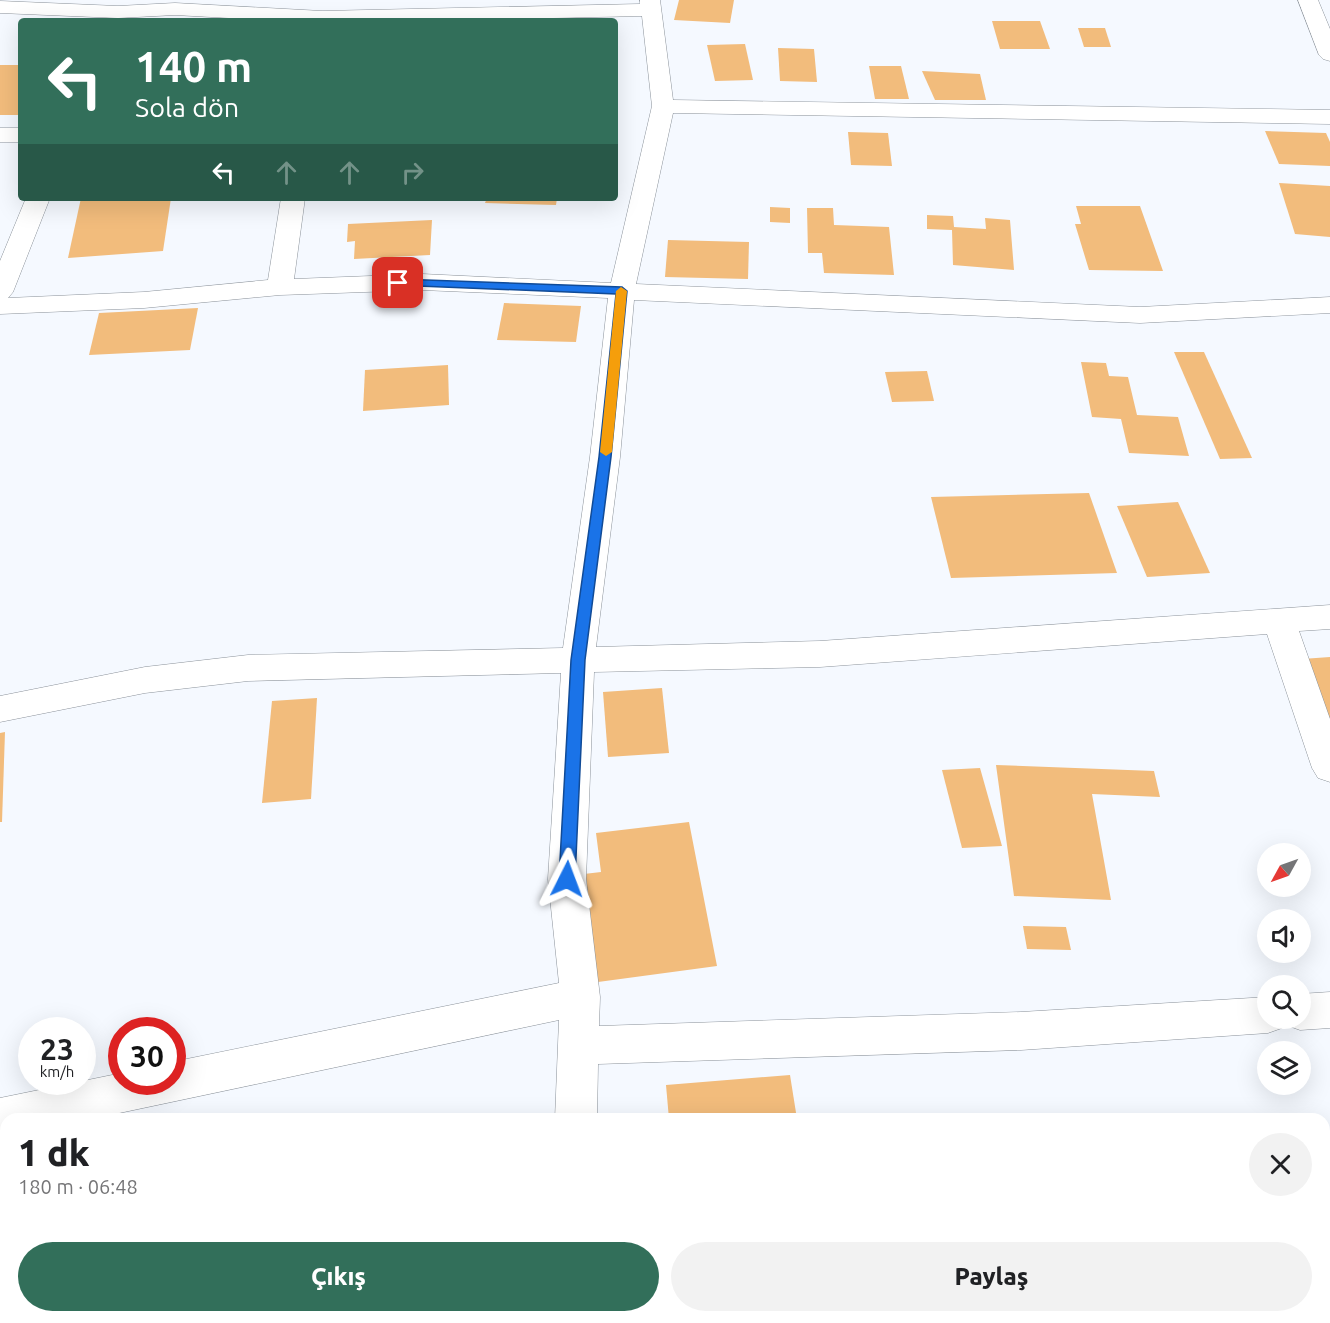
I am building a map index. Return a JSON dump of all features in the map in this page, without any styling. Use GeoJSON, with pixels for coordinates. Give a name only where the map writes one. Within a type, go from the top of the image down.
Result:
{"type":"FeatureCollection","features":[{"type":"Feature","properties":{"kind":"street"},"geometry":{"type":"LineString","coordinates":[[1308,0],[1330,55]]}},
{"type":"Feature","properties":{"kind":"street"},"geometry":{"type":"LineString","coordinates":[[344,18],[650,5],[663,106],[622,291],[605,457],[578,660],[567,879],[580,997],[576,1113]]}},
{"type":"Feature","properties":{"kind":"street"},"geometry":{"type":"LineString","coordinates":[[0,7],[116,16],[175,9],[306,18]]}},
{"type":"Feature","properties":{"kind":"street"},"geometry":{"type":"LineString","coordinates":[[663,106],[1330,117]]}},
{"type":"Feature","properties":{"kind":"street"},"geometry":{"type":"LineString","coordinates":[[0,135],[18,135]]}},
{"type":"Feature","properties":{"kind":"street"},"geometry":{"type":"LineString","coordinates":[[0,292],[37,201]]}},
{"type":"Feature","properties":{"kind":"street"},"geometry":{"type":"LineString","coordinates":[[280,287],[294,201]]}},
{"type":"Feature","properties":{"kind":"street"},"geometry":{"type":"LineString","coordinates":[[0,306],[144,300],[280,287],[422,282],[1140,315],[1330,305]]}},
{"type":"Feature","properties":{"kind":"street"},"geometry":{"type":"LineString","coordinates":[[0,709],[145,680],[248,668],[820,654],[1330,617]]}},
{"type":"Feature","properties":{"kind":"street"},"geometry":{"type":"LineString","coordinates":[[1279,620],[1330,768]]}},
{"type":"Feature","properties":{"kind":"street"},"geometry":{"type":"LineString","coordinates":[[55,1113],[580,997]]}},
{"type":"Feature","properties":{"kind":"street"},"geometry":{"type":"LineString","coordinates":[[1311,1011],[1330,1010]]}},
{"type":"Feature","properties":{"kind":"street"},"geometry":{"type":"LineString","coordinates":[[578,1046],[1021,1031],[1257,1016]]}},
{"type":"Feature","properties":{"kind":"building"},"geometry":{"type":"Polygon","coordinates":[[[679,0],[734,0],[730,23],[674,20],[679,0]]]}},
{"type":"Feature","properties":{"kind":"building"},"geometry":{"type":"Polygon","coordinates":[[[992,21],[1040,21],[1050,49],[1000,49],[992,21]]]}},
{"type":"Feature","properties":{"kind":"building"},"geometry":{"type":"Polygon","coordinates":[[[1078,28],[1105,28],[1111,47],[1084,47],[1078,28]]]}},
{"type":"Feature","properties":{"kind":"building"},"geometry":{"type":"Polygon","coordinates":[[[745,44],[753,80],[715,81],[707,45],[745,44]]]}},
{"type":"Feature","properties":{"kind":"building"},"geometry":{"type":"Polygon","coordinates":[[[778,48],[814,49],[817,82],[780,81],[778,48]]]}},
{"type":"Feature","properties":{"kind":"building"},"geometry":{"type":"Polygon","coordinates":[[[0,65],[18,65],[18,115],[0,115],[0,65]]]}},
{"type":"Feature","properties":{"kind":"building"},"geometry":{"type":"Polygon","coordinates":[[[869,66],[901,66],[909,99],[875,99],[869,66]]]}},
{"type":"Feature","properties":{"kind":"building"},"geometry":{"type":"Polygon","coordinates":[[[922,71],[980,74],[986,100],[935,100],[922,71]]]}},
{"type":"Feature","properties":{"kind":"building"},"geometry":{"type":"Polygon","coordinates":[[[1265,131],[1326,133],[1330,142],[1330,166],[1279,164],[1265,131]]]}},
{"type":"Feature","properties":{"kind":"building"},"geometry":{"type":"Polygon","coordinates":[[[848,132],[888,133],[892,166],[851,165],[848,132]]]}},
{"type":"Feature","properties":{"kind":"building"},"geometry":{"type":"Polygon","coordinates":[[[1279,183],[1330,186],[1330,237],[1295,234],[1279,183]]]}},
{"type":"Feature","properties":{"kind":"building"},"geometry":{"type":"Polygon","coordinates":[[[80,201],[171,201],[163,251],[68,258],[80,201]]]}},
{"type":"Feature","properties":{"kind":"building"},"geometry":{"type":"Polygon","coordinates":[[[486,201],[557,201],[556,205],[485,203],[486,201]]]}},
{"type":"Feature","properties":{"kind":"building"},"geometry":{"type":"Polygon","coordinates":[[[1076,206],[1140,206],[1163,271],[1089,270],[1075,224],[1081,224],[1076,206]]]}},
{"type":"Feature","properties":{"kind":"building"},"geometry":{"type":"Polygon","coordinates":[[[770,207],[790,208],[790,223],[770,222],[770,207]]]}},
{"type":"Feature","properties":{"kind":"building"},"geometry":{"type":"Polygon","coordinates":[[[807,208],[833,208],[834,225],[889,227],[894,275],[824,273],[822,253],[808,253],[807,208]]]}},
{"type":"Feature","properties":{"kind":"building"},"geometry":{"type":"Polygon","coordinates":[[[927,215],[953,216],[954,227],[986,229],[985,218],[1010,220],[1014,270],[953,265],[952,230],[927,229],[927,215]]]}},
{"type":"Feature","properties":{"kind":"building"},"geometry":{"type":"Polygon","coordinates":[[[432,220],[430,255],[354,259],[355,241],[347,242],[348,224],[432,220]]]}},
{"type":"Feature","properties":{"kind":"building"},"geometry":{"type":"Polygon","coordinates":[[[668,240],[749,242],[748,279],[665,277],[668,240]]]}},
{"type":"Feature","properties":{"kind":"building"},"geometry":{"type":"Polygon","coordinates":[[[504,303],[581,306],[576,342],[497,340],[504,303]]]}},
{"type":"Feature","properties":{"kind":"building"},"geometry":{"type":"Polygon","coordinates":[[[198,308],[190,350],[89,355],[99,313],[198,308]]]}},
{"type":"Feature","properties":{"kind":"building"},"geometry":{"type":"Polygon","coordinates":[[[1174,352],[1204,352],[1252,458],[1220,459],[1174,352]]]}},
{"type":"Feature","properties":{"kind":"building"},"geometry":{"type":"Polygon","coordinates":[[[1081,362],[1106,363],[1109,376],[1128,377],[1137,415],[1178,417],[1189,456],[1129,453],[1121,419],[1092,417],[1081,362]]]}},
{"type":"Feature","properties":{"kind":"building"},"geometry":{"type":"Polygon","coordinates":[[[448,365],[449,405],[363,411],[365,370],[448,365]]]}},
{"type":"Feature","properties":{"kind":"building"},"geometry":{"type":"Polygon","coordinates":[[[927,371],[934,401],[892,402],[885,372],[927,371]]]}},
{"type":"Feature","properties":{"kind":"building"},"geometry":{"type":"Polygon","coordinates":[[[1089,493],[1117,573],[951,578],[931,497],[1089,493]]]}},
{"type":"Feature","properties":{"kind":"building"},"geometry":{"type":"Polygon","coordinates":[[[1178,502],[1210,573],[1147,577],[1117,506],[1178,502]]]}},
{"type":"Feature","properties":{"kind":"building"},"geometry":{"type":"Polygon","coordinates":[[[1330,657],[1330,719],[1302,659],[1330,657]]]}},
{"type":"Feature","properties":{"kind":"building"},"geometry":{"type":"Polygon","coordinates":[[[662,688],[669,753],[608,757],[603,692],[662,688]]]}},
{"type":"Feature","properties":{"kind":"building"},"geometry":{"type":"Polygon","coordinates":[[[317,698],[311,799],[262,803],[272,701],[317,698]]]}},
{"type":"Feature","properties":{"kind":"building"},"geometry":{"type":"Polygon","coordinates":[[[5,732],[2,822],[0,822],[0,733],[5,732]]]}},
{"type":"Feature","properties":{"kind":"building"},"geometry":{"type":"Polygon","coordinates":[[[996,765],[1154,771],[1160,797],[1092,794],[1111,900],[1014,896],[996,765]]]}},
{"type":"Feature","properties":{"kind":"building"},"geometry":{"type":"Polygon","coordinates":[[[980,768],[1002,846],[962,848],[942,770],[980,768]]]}},
{"type":"Feature","properties":{"kind":"building"},"geometry":{"type":"Polygon","coordinates":[[[689,822],[717,966],[598,982],[584,874],[601,872],[596,833],[689,822]]]}},
{"type":"Feature","properties":{"kind":"building"},"geometry":{"type":"Polygon","coordinates":[[[1023,926],[1066,927],[1071,950],[1027,949],[1023,926]]]}},
{"type":"Feature","properties":{"kind":"building"},"geometry":{"type":"Polygon","coordinates":[[[790,1075],[796,1113],[668,1113],[666,1085],[790,1075]]]}},
{"type":"Feature","properties":{"kind":"slow traffic"},"geometry":{"type":"LineString","coordinates":[[606,452],[621,291]]}},
{"type":"Feature","properties":{"kind":"route"},"geometry":{"type":"LineString","coordinates":[[398,283],[422,282],[622,291],[605,457],[578,660],[567,879]]}}]}
